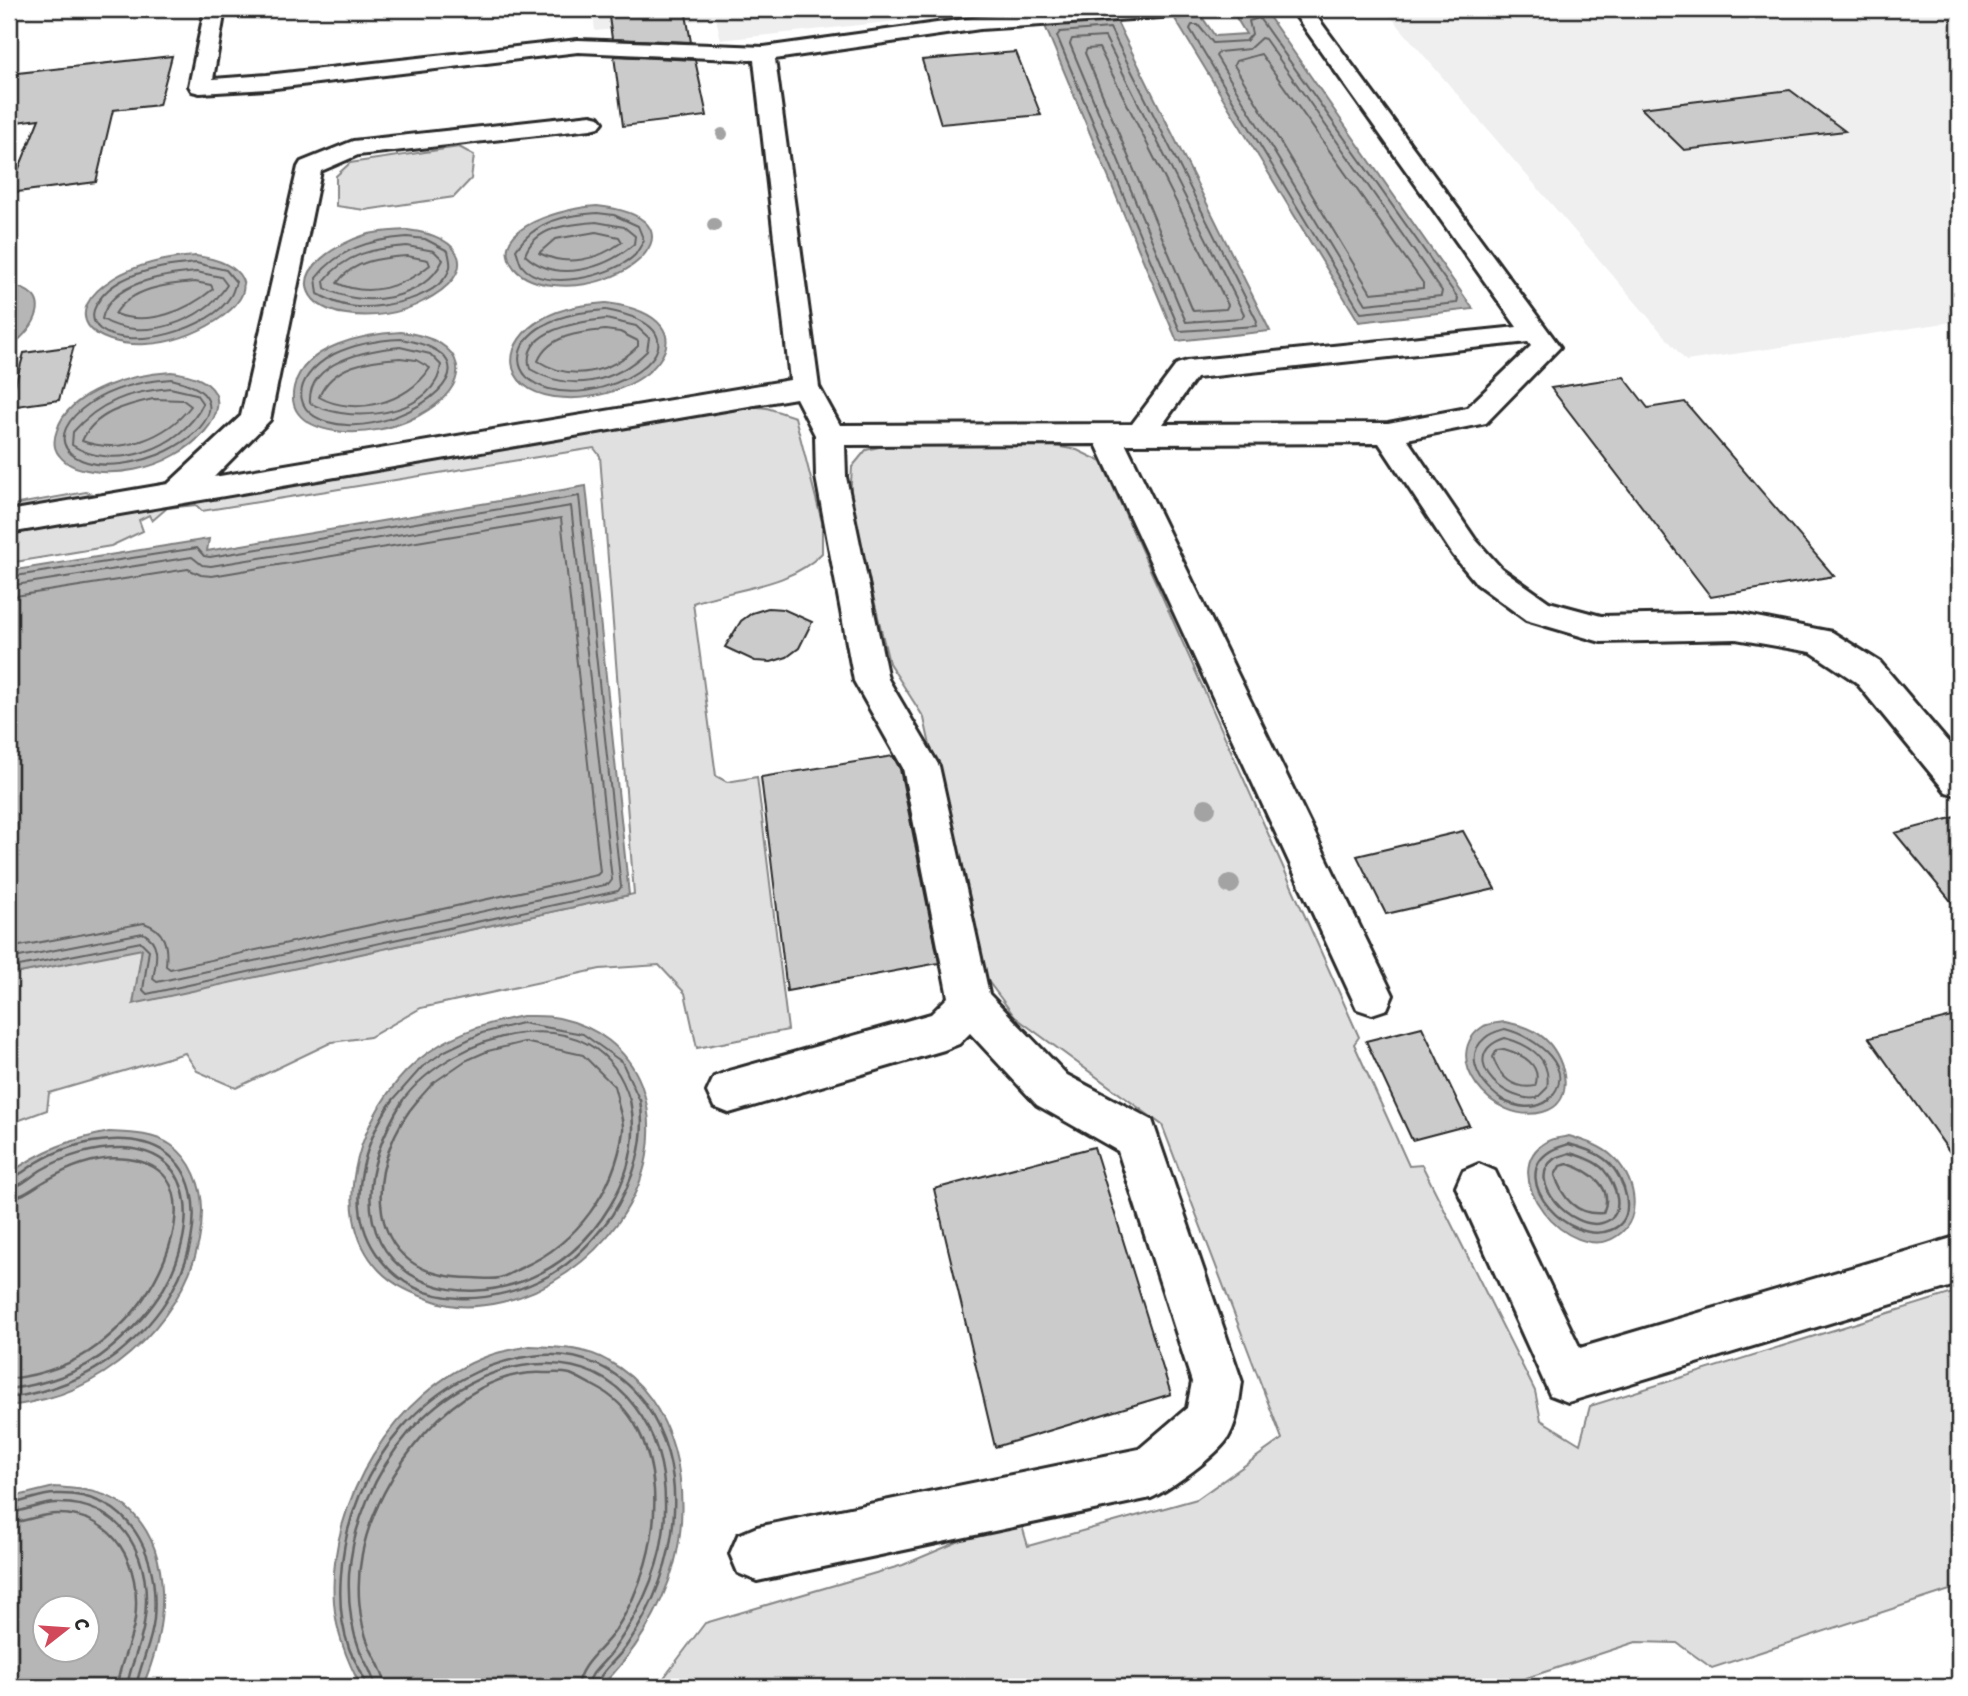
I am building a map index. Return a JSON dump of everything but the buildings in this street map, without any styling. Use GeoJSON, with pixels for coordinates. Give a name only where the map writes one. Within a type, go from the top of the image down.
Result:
{"type":"FeatureCollection","features":[{"type":"Feature","properties":{"kind":"lane"},"geometry":{"type":"LineString","coordinates":[[215,9],[200,86],[267,82],[578,46],[764,54],[979,23],[1191,9]]}},
{"type":"Feature","properties":{"kind":"lane"},"geometry":{"type":"LineString","coordinates":[[830,435],[1388,433],[1476,416],[1546,347],[1301,9]]}},
{"type":"Feature","properties":{"kind":"lane"},"geometry":{"type":"LineString","coordinates":[[757,1554],[1152,1472],[1210,1422],[1216,1382],[1136,1136],[1052,1090],[970,1004],[921,765],[871,681],[831,477],[830,435],[804,387],[764,54]]}},
{"type":"Feature","properties":{"kind":"lane"},"geometry":{"type":"LineString","coordinates":[[179,492],[255,420],[310,167],[354,148],[591,122]]}},
{"type":"Feature","properties":{"kind":"lane"},"geometry":{"type":"LineString","coordinates":[[1123,434],[1187,370],[1536,332]]}},
{"type":"Feature","properties":{"kind":"lane"},"geometry":{"type":"LineString","coordinates":[[9,522],[804,387]]}},
{"type":"Feature","properties":{"kind":"lane"},"geometry":{"type":"LineString","coordinates":[[1388,433],[1464,547],[1489,576],[1538,611],[1601,629],[1736,626],[1819,641],[1868,672],[1959,781]]}},
{"type":"Feature","properties":{"kind":"lane"},"geometry":{"type":"LineString","coordinates":[[1123,434],[1372,995]]}},
{"type":"Feature","properties":{"kind":"lane"},"geometry":{"type":"LineString","coordinates":[[729,1092],[944,1030],[970,1004]]}},
{"type":"Feature","properties":{"kind":"lane"},"geometry":{"type":"LineString","coordinates":[[1479,1187],[1568,1377],[1959,1261]]}},
{"type":"Feature","properties":{"kind":"shaded area"},"geometry":{"type":"Polygon","coordinates":[[[553,9],[918,9],[912,10],[915,19],[721,40],[716,19],[595,31],[593,13],[553,17],[553,9]]]}},
{"type":"Feature","properties":{"kind":"shaded area"},"geometry":{"type":"Polygon","coordinates":[[[1384,9],[1959,9],[1959,321],[1686,361],[1384,9]]]}},
{"type":"Feature","properties":{"kind":"shaded area"},"geometry":{"type":"Polygon","coordinates":[[[459,147],[474,155],[471,179],[454,197],[365,210],[336,206],[336,176],[350,163],[459,147]]]}},
{"type":"Feature","properties":{"kind":"shaded area"},"geometry":{"type":"Polygon","coordinates":[[[748,406],[767,408],[795,417],[822,522],[822,553],[809,564],[778,580],[693,603],[716,776],[727,782],[757,777],[788,1030],[697,1048],[685,993],[659,965],[600,969],[421,1008],[370,1037],[332,1042],[236,1088],[197,1071],[185,1053],[49,1093],[47,1110],[9,1124],[9,975],[142,948],[134,1003],[634,894],[600,456],[594,448],[202,511],[196,505],[167,508],[152,521],[149,515],[139,520],[143,531],[111,546],[9,563],[9,533],[748,406]]]}},
{"type":"Feature","properties":{"kind":"shaded area"},"geometry":{"type":"Polygon","coordinates":[[[1021,440],[1077,450],[1102,462],[1359,1037],[1354,1044],[1409,1166],[1422,1165],[1535,1391],[1541,1420],[1580,1444],[1590,1406],[1959,1291],[1959,1587],[1712,1668],[1677,1643],[1636,1642],[1499,1687],[657,1687],[705,1623],[903,1565],[1019,1516],[1028,1546],[1197,1499],[1282,1439],[1162,1125],[1015,1017],[979,969],[924,718],[889,663],[850,499],[852,467],[866,450],[900,442],[1021,440]]]}},
{"type":"Feature","properties":{"kind":"shaded area"},"geometry":{"type":"Polygon","coordinates":[[[86,492],[98,496],[9,511],[9,507],[18,504],[86,492]]]}},
{"type":"Feature","properties":{"kind":"water"},"geometry":{"type":"Polygon","coordinates":[[[1265,11],[1473,309],[1359,322],[1175,19],[1202,17],[1215,36],[1246,34],[1234,14],[1265,11]]]}},
{"type":"Feature","properties":{"kind":"water"},"geometry":{"type":"Polygon","coordinates":[[[1116,20],[1270,331],[1177,341],[1045,26],[1116,20]]]}},
{"type":"Feature","properties":{"kind":"water"},"geometry":{"type":"Polygon","coordinates":[[[597,206],[630,213],[647,225],[652,239],[645,253],[630,267],[608,278],[582,285],[542,283],[522,275],[514,268],[508,253],[510,241],[520,230],[552,215],[597,206]]]}},
{"type":"Feature","properties":{"kind":"water"},"geometry":{"type":"Polygon","coordinates":[[[407,230],[427,234],[453,248],[458,257],[459,268],[442,290],[406,309],[376,315],[337,312],[313,299],[307,288],[308,277],[322,258],[365,235],[407,230]]]}},
{"type":"Feature","properties":{"kind":"water"},"geometry":{"type":"Polygon","coordinates":[[[196,256],[226,264],[242,279],[240,299],[216,321],[182,337],[146,344],[110,340],[88,326],[85,315],[87,304],[97,291],[114,278],[154,262],[196,256]]]}},
{"type":"Feature","properties":{"kind":"water"},"geometry":{"type":"Polygon","coordinates":[[[9,285],[24,289],[33,296],[37,312],[27,331],[9,348],[9,285]]]}},
{"type":"Feature","properties":{"kind":"water"},"geometry":{"type":"Polygon","coordinates":[[[606,303],[642,312],[661,326],[666,343],[659,360],[642,377],[617,390],[587,397],[554,397],[523,385],[512,363],[519,339],[530,328],[559,311],[606,303]]]}},
{"type":"Feature","properties":{"kind":"water"},"geometry":{"type":"Polygon","coordinates":[[[401,332],[423,336],[440,344],[451,353],[457,365],[456,378],[450,391],[437,404],[398,424],[378,430],[356,432],[320,427],[305,420],[298,413],[293,400],[294,387],[300,373],[310,361],[338,344],[401,332]]]}},
{"type":"Feature","properties":{"kind":"water"},"geometry":{"type":"Polygon","coordinates":[[[171,372],[193,377],[208,385],[216,395],[217,406],[213,419],[191,444],[156,464],[124,471],[82,469],[62,459],[55,446],[56,433],[64,416],[75,404],[122,381],[171,372]]]}},
{"type":"Feature","properties":{"kind":"water"},"geometry":{"type":"Polygon","coordinates":[[[586,486],[629,895],[133,1004],[142,949],[9,975],[9,571],[209,539],[207,551],[586,486]]]}},
{"type":"Feature","properties":{"kind":"water"},"geometry":{"type":"Polygon","coordinates":[[[522,1016],[550,1016],[573,1022],[598,1033],[619,1049],[641,1084],[649,1120],[647,1156],[636,1190],[619,1222],[595,1249],[567,1273],[536,1291],[502,1302],[468,1306],[442,1304],[391,1281],[379,1270],[363,1246],[354,1219],[353,1190],[357,1161],[366,1132],[380,1106],[416,1062],[440,1045],[466,1032],[522,1016]]]}},
{"type":"Feature","properties":{"kind":"water"},"geometry":{"type":"Polygon","coordinates":[[[1505,1022],[1533,1031],[1554,1050],[1565,1080],[1561,1100],[1554,1107],[1543,1112],[1524,1114],[1506,1109],[1490,1099],[1477,1085],[1469,1070],[1466,1054],[1471,1039],[1484,1026],[1505,1022]]]}},
{"type":"Feature","properties":{"kind":"water"},"geometry":{"type":"Polygon","coordinates":[[[109,1132],[157,1138],[171,1145],[190,1166],[198,1183],[202,1210],[199,1242],[189,1273],[174,1302],[154,1329],[131,1353],[104,1373],[75,1389],[45,1399],[9,1405],[9,1174],[56,1147],[109,1132]]]}},
{"type":"Feature","properties":{"kind":"water"},"geometry":{"type":"Polygon","coordinates":[[[1569,1136],[1607,1152],[1626,1174],[1631,1185],[1634,1207],[1626,1228],[1617,1236],[1598,1242],[1578,1239],[1559,1228],[1544,1212],[1532,1193],[1528,1173],[1533,1155],[1548,1141],[1569,1136]]]}},
{"type":"Feature","properties":{"kind":"water"},"geometry":{"type":"Polygon","coordinates":[[[530,1346],[580,1350],[608,1361],[632,1377],[651,1399],[665,1423],[680,1479],[682,1508],[674,1565],[662,1599],[635,1646],[600,1687],[361,1687],[343,1646],[334,1602],[335,1564],[342,1527],[355,1490],[373,1455],[396,1423],[423,1395],[454,1372],[488,1356],[530,1346]]]}},
{"type":"Feature","properties":{"kind":"water"},"geometry":{"type":"Polygon","coordinates":[[[54,1487],[92,1491],[118,1501],[142,1525],[153,1545],[160,1568],[161,1618],[151,1666],[142,1687],[9,1687],[9,1498],[54,1487]]]}}]}
